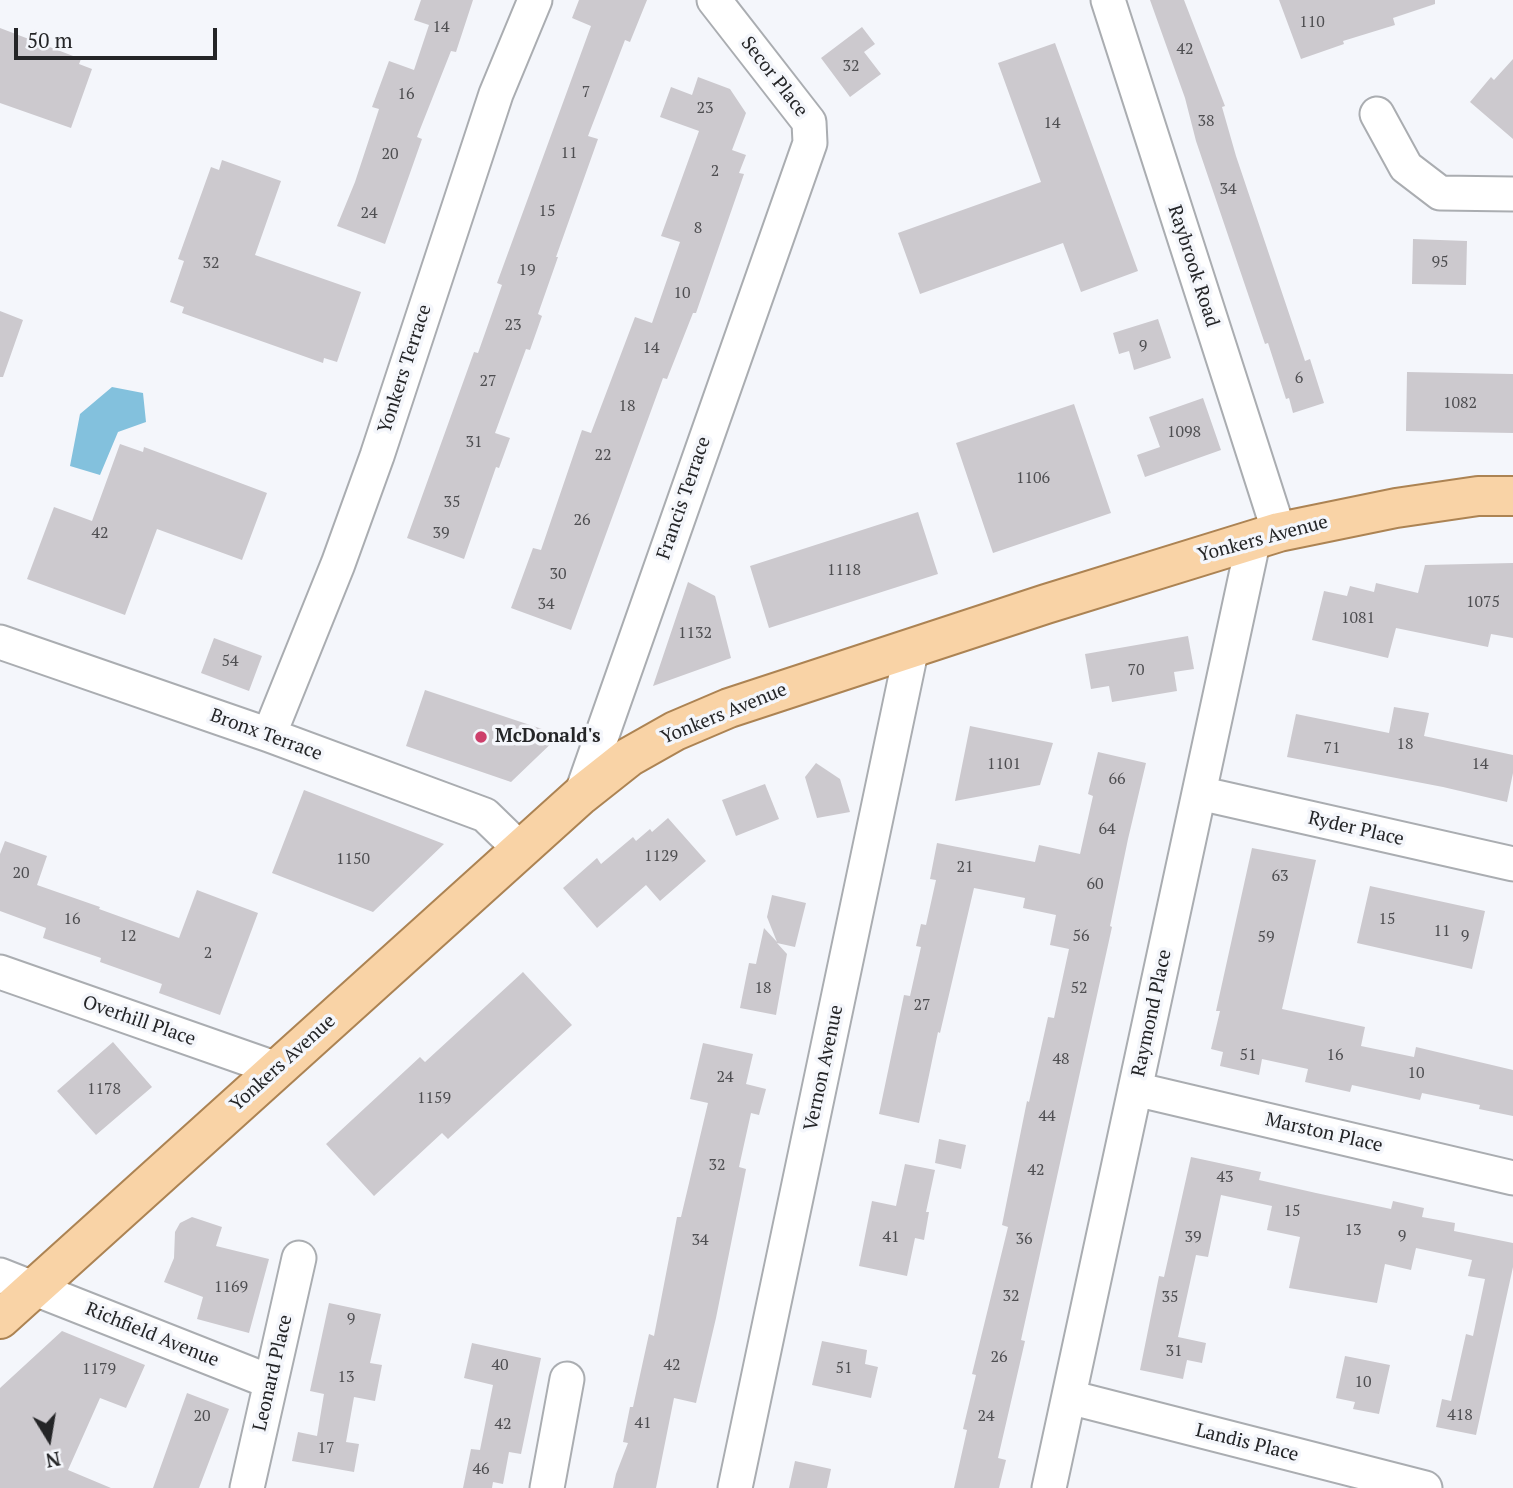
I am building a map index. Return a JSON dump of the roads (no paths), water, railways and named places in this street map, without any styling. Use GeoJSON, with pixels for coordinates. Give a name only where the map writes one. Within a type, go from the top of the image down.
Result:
{"type":"FeatureCollection","features":[{"type":"Feature","properties":{"kind":"main road","name":"Yonkers Avenue"},"geometry":{"type":"LineString","coordinates":[[0,1319],[17,1281],[277,1069],[581,795],[629,757],[675,731],[729,708],[912,647],[1266,535],[1396,508],[1478,496],[1513,496]]}},
{"type":"Feature","properties":{"kind":"street","name":"Yonkers Terrace"},"geometry":{"type":"LineString","coordinates":[[269,735],[338,564],[377,456],[496,94],[535,0]]}},
{"type":"Feature","properties":{"kind":"street","name":"Secor Place"},"geometry":{"type":"LineString","coordinates":[[713,0],[809,122],[810,143],[789,201]]}},
{"type":"Feature","properties":{"kind":"street","name":"Raybrook Road"},"geometry":{"type":"LineString","coordinates":[[1108,0],[1266,535]]}},
{"type":"Feature","properties":{"kind":"street"},"geometry":{"type":"LineString","coordinates":[[1377,114],[1406,167],[1440,193],[1513,194]]}},
{"type":"Feature","properties":{"kind":"street","name":"Francis Terrace"},"geometry":{"type":"LineString","coordinates":[[581,795],[789,201]]}},
{"type":"Feature","properties":{"kind":"street","name":"Raymond Place"},"geometry":{"type":"LineString","coordinates":[[1049,1488],[1199,793],[1266,535]]}},
{"type":"Feature","properties":{"kind":"street","name":"Bronx Terrace"},"geometry":{"type":"LineString","coordinates":[[0,642],[269,735],[485,815],[520,849]]}},
{"type":"Feature","properties":{"kind":"street","name":"Vernon Avenue"},"geometry":{"type":"LineString","coordinates":[[735,1488],[912,647]]}},
{"type":"Feature","properties":{"kind":"street","name":"Ryder Place"},"geometry":{"type":"LineString","coordinates":[[1199,793],[1513,864]]}},
{"type":"Feature","properties":{"kind":"street","name":"Overhill Place"},"geometry":{"type":"LineString","coordinates":[[0,972],[277,1069]]}},
{"type":"Feature","properties":{"kind":"street","name":"Marston Place"},"geometry":{"type":"LineString","coordinates":[[1135,1089],[1513,1178]]}},
{"type":"Feature","properties":{"kind":"street","name":"Leonard Place"},"geometry":{"type":"LineString","coordinates":[[247,1488],[299,1258]]}},
{"type":"Feature","properties":{"kind":"street","name":"Richfield Avenue"},"geometry":{"type":"LineString","coordinates":[[17,1281],[271,1382]]}},
{"type":"Feature","properties":{"kind":"street"},"geometry":{"type":"LineString","coordinates":[[547,1488],[567,1379]]}},
{"type":"Feature","properties":{"kind":"street","name":"Landis Place"},"geometry":{"type":"LineString","coordinates":[[1069,1398],[1425,1488]]}},
{"type":"Feature","properties":{"kind":"water"},"geometry":{"type":"Polygon","coordinates":[[[112,387],[143,393],[146,422],[118,432],[100,475],[70,466],[80,414],[112,387]]]}},
{"type":"Feature","properties":{"kind":"place","name":"McDonald's"},"geometry":{"type":"Point","coordinates":[481,737]}}]}
